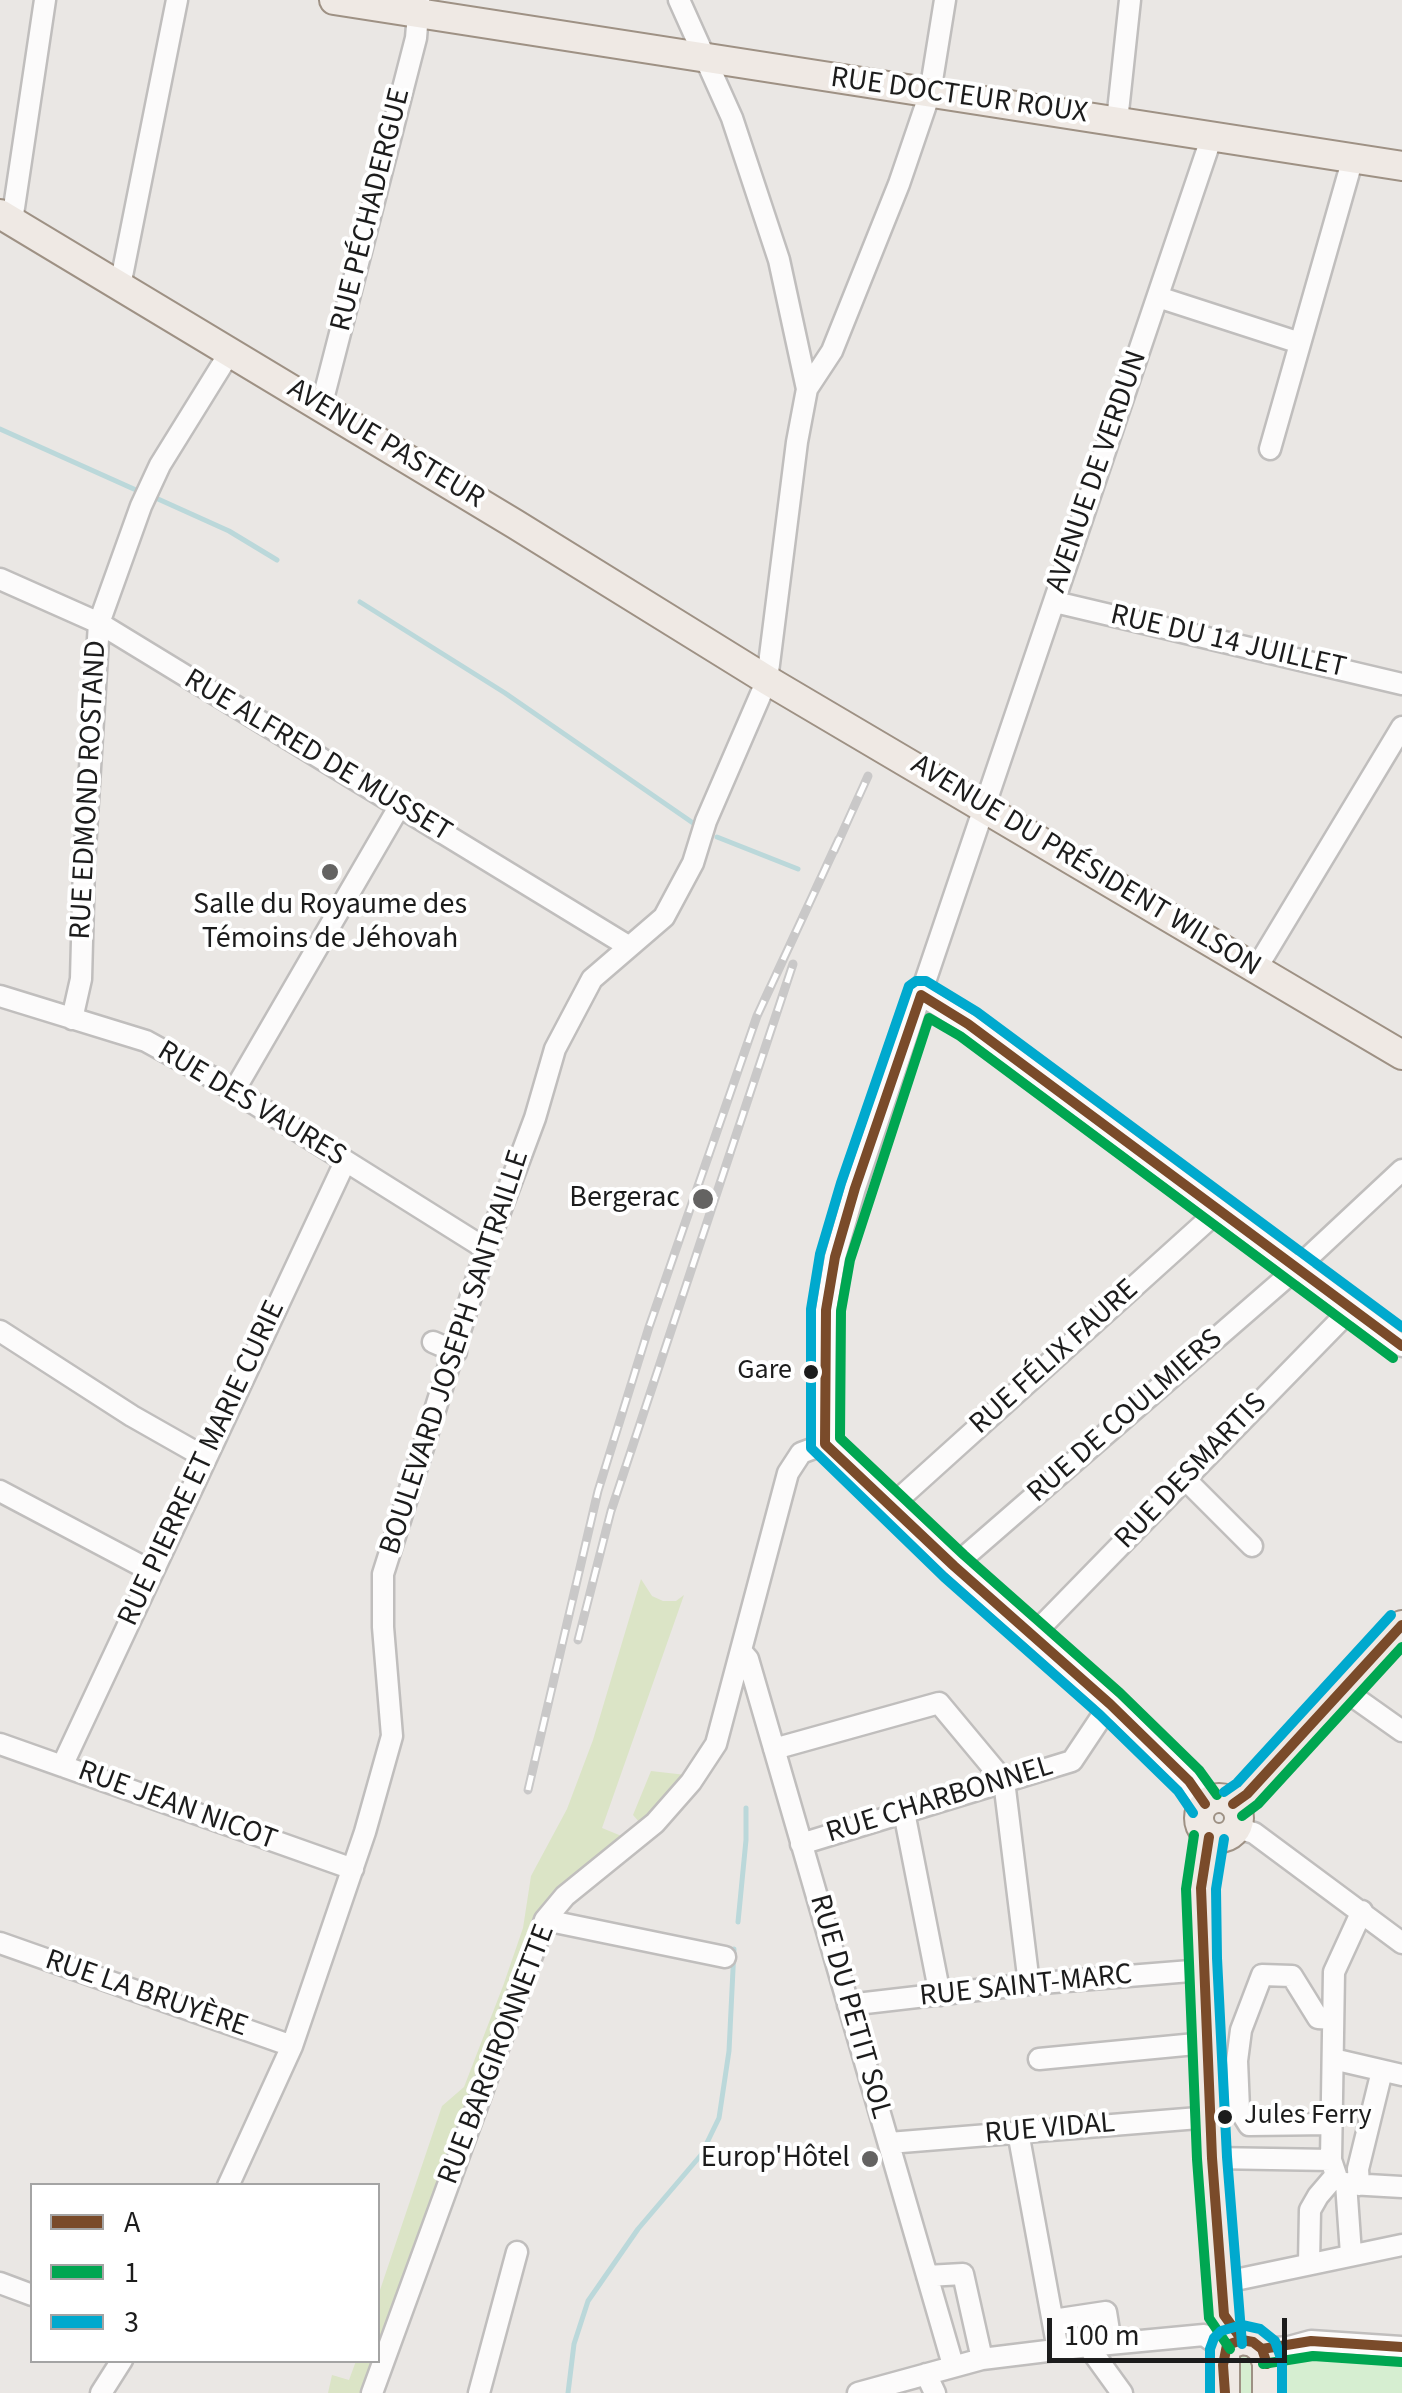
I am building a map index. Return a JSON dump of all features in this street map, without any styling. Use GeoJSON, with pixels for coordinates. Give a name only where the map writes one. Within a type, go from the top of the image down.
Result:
{"type":"FeatureCollection","features":[{"type":"Feature","properties":{"kind":"main road","name":"RUE DOCTEUR ROUX"},"geometry":{"type":"LineString","coordinates":[[334,0],[419,6],[706,58],[1402,166]]}},
{"type":"Feature","properties":{"kind":"main road","name":"AVENUE PASTEUR"},"geometry":{"type":"LineString","coordinates":[[6,217],[767,680]]}},
{"type":"Feature","properties":{"kind":"main road","name":"AVENUE DU PRÉSIDENT WILSON"},"geometry":{"type":"LineString","coordinates":[[767,680],[1402,1055]]}},
{"type":"Feature","properties":{"kind":"main road"},"geometry":{"type":"LineString","coordinates":[[1235,1816],[1216,1798],[1204,1804],[1198,1821],[1209,1836],[1222,1839],[1235,1816],[1247,1794],[1402,1625]]}},
{"type":"Feature","properties":{"kind":"main road"},"geometry":{"type":"LineString","coordinates":[[1209,1836],[1200,1888],[1212,2158],[1224,2314],[1232,2344],[1225,2393]]}},
{"type":"Feature","properties":{"kind":"main road"},"geometry":{"type":"LineString","coordinates":[[1232,2344],[1267,2363],[1267,2393]]}},
{"type":"Feature","properties":{"kind":"street"},"geometry":{"type":"LineString","coordinates":[[6,217],[45,0]]}},
{"type":"Feature","properties":{"kind":"street"},"geometry":{"type":"LineString","coordinates":[[120,286],[177,0]]}},
{"type":"Feature","properties":{"kind":"street"},"geometry":{"type":"LineString","coordinates":[[678,0],[732,118],[779,260],[807,389]]}},
{"type":"Feature","properties":{"kind":"street"},"geometry":{"type":"LineString","coordinates":[[807,389],[832,351],[930,94],[945,0]]}},
{"type":"Feature","properties":{"kind":"street"},"geometry":{"type":"LineString","coordinates":[[1118,121],[1130,0]]}},
{"type":"Feature","properties":{"kind":"street","name":"RUE PÉCHADERGUE"},"geometry":{"type":"LineString","coordinates":[[320,406],[416,38],[419,6]]}},
{"type":"Feature","properties":{"kind":"street","name":"AVENUE DE VERDUN"},"geometry":{"type":"LineString","coordinates":[[825,1444],[826,1310],[835,1257],[855,1188],[1212,136]]}},
{"type":"Feature","properties":{"kind":"street"},"geometry":{"type":"LineString","coordinates":[[1270,449],[1353,158]]}},
{"type":"Feature","properties":{"kind":"street"},"geometry":{"type":"LineString","coordinates":[[1158,297],[1300,343]]}},
{"type":"Feature","properties":{"kind":"street","name":"RUE EDMOND ROSTAND"},"geometry":{"type":"LineString","coordinates":[[72,1019],[81,979],[99,623],[160,465],[230,352]]}},
{"type":"Feature","properties":{"kind":"street","name":"BOULEVARD JOSEPH SANTRAILLE"},"geometry":{"type":"LineString","coordinates":[[229,2183],[292,2046],[353,1869],[392,1736],[383,1574],[486,1249],[555,1049],[592,979],[664,917],[693,864],[706,820],[767,680],[807,389]]}},
{"type":"Feature","properties":{"kind":"street","name":"RUE ALFRED DE MUSSET"},"geometry":{"type":"LineString","coordinates":[[0,580],[99,623],[628,946]]}},
{"type":"Feature","properties":{"kind":"street","name":"RUE DU 14 JUILLET"},"geometry":{"type":"LineString","coordinates":[[1054,602],[1402,684]]}},
{"type":"Feature","properties":{"kind":"street"},"geometry":{"type":"LineString","coordinates":[[1256,968],[1402,727]]}},
{"type":"Feature","properties":{"kind":"street"},"geometry":{"type":"LineString","coordinates":[[234,1090],[399,807]]}},
{"type":"Feature","properties":{"kind":"street"},"geometry":{"type":"LineString","coordinates":[[921,995],[968,1024],[1402,1346]]}},
{"type":"Feature","properties":{"kind":"street","name":"RUE DES VAURES"},"geometry":{"type":"LineString","coordinates":[[0,996],[146,1041],[234,1090],[486,1249]]}},
{"type":"Feature","properties":{"kind":"street","name":"RUE PIERRE ET MARIE CURIE"},"geometry":{"type":"LineString","coordinates":[[62,1766],[345,1162]]}},
{"type":"Feature","properties":{"kind":"street","name":"RUE DE COULMIERS"},"geometry":{"type":"LineString","coordinates":[[954,1566],[1297,1268],[1402,1170]]}},
{"type":"Feature","properties":{"kind":"street","name":"RUE FÉLIX FAURE"},"geometry":{"type":"LineString","coordinates":[[891,1506],[1219,1210]]}},
{"type":"Feature","properties":{"kind":"street","name":"RUE DESMARTIS"},"geometry":{"type":"LineString","coordinates":[[1033,1635],[1351,1309]]}},
{"type":"Feature","properties":{"kind":"street"},"geometry":{"type":"LineString","coordinates":[[0,1331],[132,1416],[206,1458]]}},
{"type":"Feature","properties":{"kind":"street"},"geometry":{"type":"LineString","coordinates":[[433,1342],[456,1352]]}},
{"type":"Feature","properties":{"kind":"street"},"geometry":{"type":"LineString","coordinates":[[825,1444],[954,1566],[1110,1704],[1189,1782],[1204,1804]]}},
{"type":"Feature","properties":{"kind":"street","name":"RUE BARGIRONNETTE"},"geometry":{"type":"LineString","coordinates":[[372,2393],[545,1920],[565,1896],[655,1823],[691,1782],[716,1744],[788,1472],[801,1453],[825,1444]]}},
{"type":"Feature","properties":{"kind":"street"},"geometry":{"type":"LineString","coordinates":[[1185,1479],[1252,1546]]}},
{"type":"Feature","properties":{"kind":"street"},"geometry":{"type":"LineString","coordinates":[[0,1491],[152,1572]]}},
{"type":"Feature","properties":{"kind":"street","name":"RUE DU PETIT SOL"},"geometry":{"type":"LineString","coordinates":[[742,1650],[748,1659],[953,2365]]}},
{"type":"Feature","properties":{"kind":"street"},"geometry":{"type":"LineString","coordinates":[[1344,1690],[1402,1732]]}},
{"type":"Feature","properties":{"kind":"street"},"geometry":{"type":"LineString","coordinates":[[774,1749],[939,1703],[1004,1782],[1029,1984]]}},
{"type":"Feature","properties":{"kind":"street","name":"RUE CHARBONNEL"},"geometry":{"type":"LineString","coordinates":[[802,1844],[1072,1761],[1110,1704]]}},
{"type":"Feature","properties":{"kind":"street","name":"RUE JEAN NICOT"},"geometry":{"type":"LineString","coordinates":[[0,1744],[353,1869]]}},
{"type":"Feature","properties":{"kind":"street"},"geometry":{"type":"LineString","coordinates":[[904,1812],[940,1995]]}},
{"type":"Feature","properties":{"kind":"street"},"geometry":{"type":"LineString","coordinates":[[1235,1816],[1402,1943]]}},
{"type":"Feature","properties":{"kind":"street"},"geometry":{"type":"LineString","coordinates":[[1351,2254],[1343,2176],[1332,2124],[1334,1972],[1362,1911]]}},
{"type":"Feature","properties":{"kind":"street"},"geometry":{"type":"LineString","coordinates":[[545,1920],[725,1957]]}},
{"type":"Feature","properties":{"kind":"street","name":"RUE LA BRUYÈRE"},"geometry":{"type":"LineString","coordinates":[[0,1944],[292,2046]]}},
{"type":"Feature","properties":{"kind":"street","name":"RUE SAINT-MARC"},"geometry":{"type":"LineString","coordinates":[[848,2005],[1029,1984],[1203,1970]]}},
{"type":"Feature","properties":{"kind":"street"},"geometry":{"type":"LineString","coordinates":[[1332,2124],[1249,2125],[1238,2109],[1237,2061],[1241,2030],[1262,1975],[1292,1976],[1318,2018],[1334,2020]]}},
{"type":"Feature","properties":{"kind":"street"},"geometry":{"type":"LineString","coordinates":[[1040,2059],[1206,2043]]}},
{"type":"Feature","properties":{"kind":"street"},"geometry":{"type":"LineString","coordinates":[[1309,2264],[1310,2210],[1318,2196],[1358,2169],[1392,2073],[1333,2060]]}},
{"type":"Feature","properties":{"kind":"street","name":"RUE VIDAL"},"geometry":{"type":"LineString","coordinates":[[888,2143],[1211,2117]]}},
{"type":"Feature","properties":{"kind":"street"},"geometry":{"type":"LineString","coordinates":[[1018,2132],[1058,2350]]}},
{"type":"Feature","properties":{"kind":"street"},"geometry":{"type":"LineString","coordinates":[[1212,2158],[1402,2187]]}},
{"type":"Feature","properties":{"kind":"street"},"geometry":{"type":"LineString","coordinates":[[1221,2283],[1402,2245]]}},
{"type":"Feature","properties":{"kind":"street"},"geometry":{"type":"LineString","coordinates":[[479,2393],[517,2252]]}},
{"type":"Feature","properties":{"kind":"street"},"geometry":{"type":"LineString","coordinates":[[927,2276],[963,2274],[982,2359]]}},
{"type":"Feature","properties":{"kind":"street"},"geometry":{"type":"LineString","coordinates":[[0,2283],[30,2294]]}},
{"type":"Feature","properties":{"kind":"street"},"geometry":{"type":"LineString","coordinates":[[1053,2320],[1106,2312],[1111,2344]]}},
{"type":"Feature","properties":{"kind":"street"},"geometry":{"type":"LineString","coordinates":[[858,2393],[931,2384],[953,2365],[982,2359],[1111,2344],[1289,2348],[1311,2341],[1402,2347]]}},
{"type":"Feature","properties":{"kind":"street"},"geometry":{"type":"LineString","coordinates":[[1088,2346],[1118,2392]]}},
{"type":"Feature","properties":{"kind":"street"},"geometry":{"type":"LineString","coordinates":[[101,2393],[120,2363]]}},
{"type":"Feature","properties":{"kind":"green space"},"geometry":{"type":"Polygon","coordinates":[[[641,1579],[652,1596],[663,1601],[676,1601],[684,1595],[602,1828],[624,1837],[556,1890],[534,1923],[380,2344],[380,2290],[442,2106],[464,2087],[523,1928],[531,1876],[567,1809],[593,1740],[641,1579]]]}},
{"type":"Feature","properties":{"kind":"green space"},"geometry":{"type":"Polygon","coordinates":[[[651,1771],[686,1775],[640,1823],[633,1815],[651,1771]]]}},
{"type":"Feature","properties":{"kind":"green space"},"geometry":{"type":"Polygon","coordinates":[[[1276,2351],[1402,2354],[1402,2393],[1276,2393],[1276,2351]]]}},
{"type":"Feature","properties":{"kind":"green space"},"geometry":{"type":"Polygon","coordinates":[[[1252,2353],[1260,2393],[1232,2393],[1239,2354],[1252,2353]]]}},
{"type":"Feature","properties":{"kind":"green space"},"geometry":{"type":"Polygon","coordinates":[[[355,2363],[372,2363],[361,2393],[328,2393],[332,2375],[349,2380],[355,2363]]]}},
{"type":"Feature","properties":{"kind":"waterway"},"geometry":{"type":"LineString","coordinates":[[0,429],[136,490]]}},
{"type":"Feature","properties":{"kind":"waterway"},"geometry":{"type":"LineString","coordinates":[[158,499],[229,531],[277,560]]}},
{"type":"Feature","properties":{"kind":"waterway"},"geometry":{"type":"LineString","coordinates":[[360,602],[505,693],[693,823]]}},
{"type":"Feature","properties":{"kind":"waterway"},"geometry":{"type":"LineString","coordinates":[[717,837],[798,869]]}},
{"type":"Feature","properties":{"kind":"waterway"},"geometry":{"type":"LineString","coordinates":[[738,1922],[746,1808]]}},
{"type":"Feature","properties":{"kind":"waterway"},"geometry":{"type":"LineString","coordinates":[[568,2393],[574,2344],[588,2301],[638,2229],[701,2155],[719,2118],[729,2051],[734,1949]]}},
{"type":"Feature","properties":{"kind":"railway"},"geometry":{"type":"LineString","coordinates":[[834,851],[868,776]]}},
{"type":"Feature","properties":{"kind":"railway"},"geometry":{"type":"LineString","coordinates":[[528,1790],[598,1491],[649,1327],[757,1016],[839,839]]}},
{"type":"Feature","properties":{"kind":"railway"},"geometry":{"type":"LineString","coordinates":[[578,1640],[611,1511],[793,964]]}},
{"type":"Feature","properties":{"kind":"transit line","name":"3"},"geometry":{"type":"LineString","coordinates":[[1193,1813],[1178,1791],[1100,1715],[944,1577],[811,1448],[811,1309],[820,1254],[909,986],[926,981],[977,1012],[1402,1327]]}},
{"type":"Feature","properties":{"kind":"transit line","name":"A"},"geometry":{"type":"LineString","coordinates":[[1205,1804],[1189,1781],[1110,1704],[954,1566],[825,1444],[826,1310],[835,1257],[921,995],[968,1024],[1402,1346]]}},
{"type":"Feature","properties":{"kind":"transit line","name":"1"},"geometry":{"type":"LineString","coordinates":[[1217,1795],[1199,1770],[1120,1693],[964,1555],[840,1438],[841,1311],[850,1260],[929,1018],[960,1036],[1393,1358]]}},
{"type":"Feature","properties":{"kind":"transit line","name":"3"},"geometry":{"type":"LineString","coordinates":[[1224,1792],[1237,1783],[1391,1615]]}},
{"type":"Feature","properties":{"kind":"transit line","name":"A"},"geometry":{"type":"LineString","coordinates":[[1233,1804],[1247,1794],[1402,1625]]}},
{"type":"Feature","properties":{"kind":"transit line","name":"1"},"geometry":{"type":"LineString","coordinates":[[1242,1816],[1258,1804],[1402,1647]]}},
{"type":"Feature","properties":{"kind":"transit line","name":"1"},"geometry":{"type":"LineString","coordinates":[[1194,1835],[1186,1889],[1197,2159],[1209,2318],[1230,2349]]}},
{"type":"Feature","properties":{"kind":"transit line","name":"A"},"geometry":{"type":"LineString","coordinates":[[1209,1837],[1201,1888],[1212,2158],[1224,2315],[1242,2340]]}},
{"type":"Feature","properties":{"kind":"transit line","name":"3"},"geometry":{"type":"LineString","coordinates":[[1224,1839],[1216,1889],[1217,1958],[1242,2344]]}},
{"type":"Feature","properties":{"kind":"transit line","name":"3"},"geometry":{"type":"LineString","coordinates":[[1210,2393],[1210,2349],[1214,2338],[1221,2331],[1242,2325],[1260,2329],[1275,2341],[1282,2361],[1282,2393]]}},
{"type":"Feature","properties":{"kind":"transit line","name":"A"},"geometry":{"type":"LineString","coordinates":[[1225,2393],[1223,2365],[1227,2345],[1242,2340],[1253,2342],[1262,2349],[1267,2364]]}},
{"type":"Feature","properties":{"kind":"transit line","name":"A"},"geometry":{"type":"LineString","coordinates":[[1262,2349],[1311,2341],[1402,2347]]}},
{"type":"Feature","properties":{"kind":"transit line","name":"1"},"geometry":{"type":"LineString","coordinates":[[1263,2364],[1313,2356],[1401,2362]]}},
{"type":"Feature","properties":{"kind":"place","name":"Salle du Royaume des Témoins de Jéhovah"},"geometry":{"type":"Point","coordinates":[330,872]}},
{"type":"Feature","properties":{"kind":"place","name":"Bergerac"},"geometry":{"type":"Point","coordinates":[703,1199]}},
{"type":"Feature","properties":{"kind":"place","name":"Gare"},"geometry":{"type":"Point","coordinates":[811,1372]}},
{"type":"Feature","properties":{"kind":"place","name":"Jules Ferry"},"geometry":{"type":"Point","coordinates":[1225,2117]}},
{"type":"Feature","properties":{"kind":"place","name":"Europ'Hôtel"},"geometry":{"type":"Point","coordinates":[870,2159]}}]}
